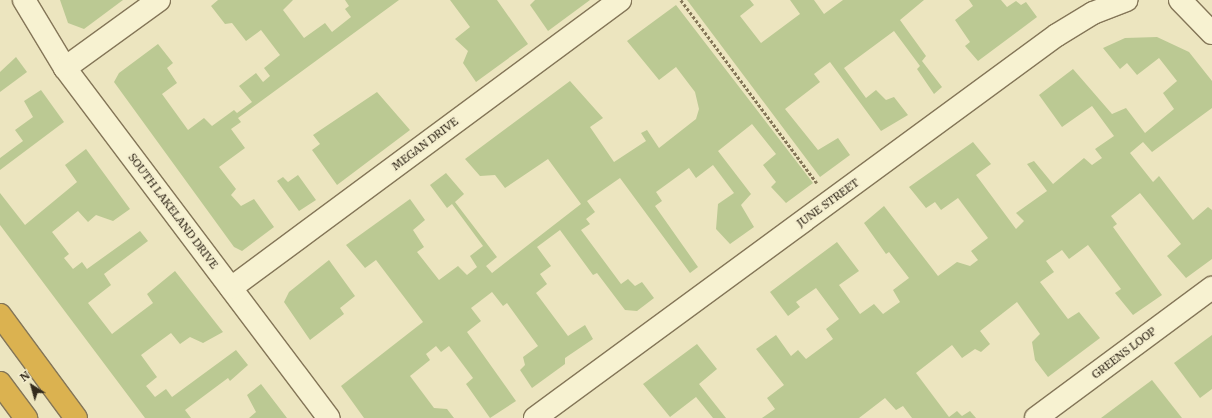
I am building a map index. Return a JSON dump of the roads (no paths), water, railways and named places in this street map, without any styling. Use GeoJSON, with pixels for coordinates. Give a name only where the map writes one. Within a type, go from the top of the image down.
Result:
{"type":"FeatureCollection","features":[{"type":"Feature","properties":{"kind":"highway"},"geometry":{"type":"LineString","coordinates":[[0,315],[76,418]]}},
{"type":"Feature","properties":{"kind":"highway"},"geometry":{"type":"LineString","coordinates":[[0,383],[26,418]]}},
{"type":"Feature","properties":{"kind":"street","name":"SOUTH LAKELAND DRIVE"},"geometry":{"type":"LineString","coordinates":[[24,0],[65,68],[328,418]]}},
{"type":"Feature","properties":{"kind":"street"},"geometry":{"type":"LineString","coordinates":[[65,68],[158,0]]}},
{"type":"Feature","properties":{"kind":"street","name":"MEGAN DRIVE"},"geometry":{"type":"LineString","coordinates":[[231,288],[620,0]]}},
{"type":"Feature","properties":{"kind":"street","name":"JUNE STREET"},"geometry":{"type":"LineString","coordinates":[[535,418],[1057,35],[1092,14],[1127,0]]}},
{"type":"Feature","properties":{"kind":"street"},"geometry":{"type":"LineString","coordinates":[[1180,0],[1212,33]]}},
{"type":"Feature","properties":{"kind":"street","name":"GREENS LOOP"},"geometry":{"type":"LineString","coordinates":[[1036,418],[1212,288]]}}]}
